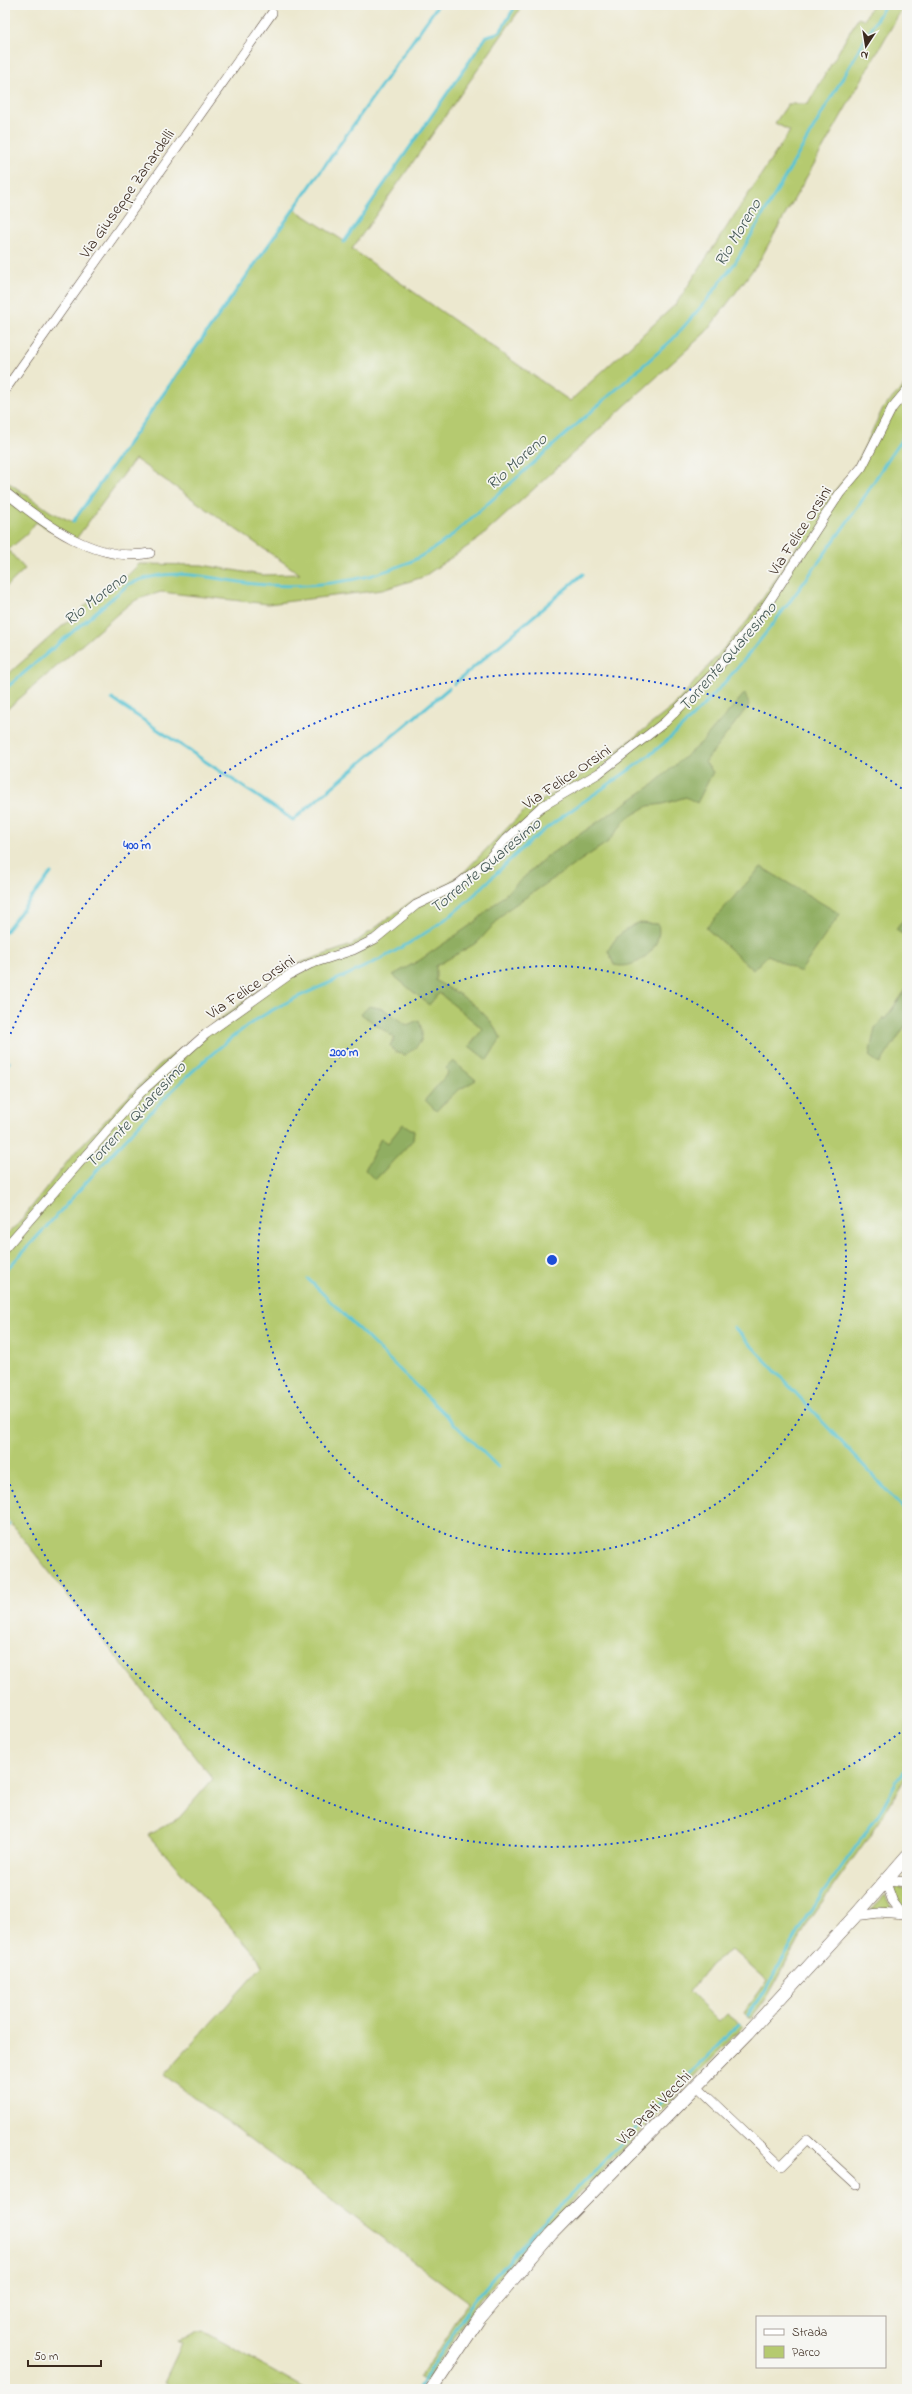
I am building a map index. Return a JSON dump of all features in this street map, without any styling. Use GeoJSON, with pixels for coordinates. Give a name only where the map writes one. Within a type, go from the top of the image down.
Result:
{"type":"FeatureCollection","features":[{"type":"Feature","properties":{"kind":"main road","name":"Via Prati Vecchi"},"geometry":{"type":"LineString","coordinates":[[432,2389],[478,2320],[551,2234],[697,2086],[855,1916],[907,1856]]}},
{"type":"Feature","properties":{"kind":"street","name":"Via Giuseppe Zanardelli"},"geometry":{"type":"LineString","coordinates":[[5,390],[272,13]]}},
{"type":"Feature","properties":{"kind":"street","name":"Via Felice Orsini"},"geometry":{"type":"LineString","coordinates":[[5,1248],[142,1091],[206,1034],[289,975],[310,964],[353,950],[375,939],[416,905],[456,886],[484,864],[506,839],[541,807],[599,773],[670,718],[713,674],[764,609],[840,493],[862,467],[892,408],[907,390]]}},
{"type":"Feature","properties":{"kind":"street"},"geometry":{"type":"LineString","coordinates":[[5,492],[38,518],[87,545],[125,555],[150,553]]}},
{"type":"Feature","properties":{"kind":"street"},"geometry":{"type":"LineString","coordinates":[[905,1915],[893,1902],[885,1880],[907,1882]]}},
{"type":"Feature","properties":{"kind":"street"},"geometry":{"type":"LineString","coordinates":[[855,1916],[879,1913],[905,1915]]}},
{"type":"Feature","properties":{"kind":"street"},"geometry":{"type":"LineString","coordinates":[[697,2086],[781,2166],[807,2140],[856,2185]]}},
{"type":"Feature","properties":{"kind":"green space"},"geometry":{"type":"Polygon","coordinates":[[[516,5],[523,5],[352,249],[570,401],[676,304],[790,131],[775,123],[788,104],[808,104],[858,18],[864,20],[872,5],[904,5],[758,263],[706,332],[480,538],[423,577],[382,590],[268,604],[161,592],[138,599],[128,605],[5,711],[5,677],[94,598],[125,578],[139,564],[202,565],[262,575],[300,574],[135,459],[73,543],[36,522],[27,534],[8,550],[5,546],[5,480],[51,512],[73,522],[294,209],[344,241],[487,36],[500,32],[516,5]]]}},
{"type":"Feature","properties":{"kind":"green space"},"geometry":{"type":"Polygon","coordinates":[[[907,383],[907,1775],[880,1821],[812,1916],[768,1996],[750,2019],[744,2013],[767,1981],[731,1949],[710,1965],[689,1992],[719,2022],[727,2014],[743,2026],[543,2230],[532,2238],[470,2313],[426,2383],[418,2378],[431,2361],[468,2302],[164,2075],[262,1966],[258,1958],[148,1835],[179,1818],[213,1779],[5,1516],[5,1236],[19,1223],[75,1152],[159,1065],[291,966],[352,945],[412,901],[444,886],[463,873],[521,814],[604,761],[673,707],[750,618],[825,503],[856,465],[883,408],[907,383]]]}},
{"type":"Feature","properties":{"kind":"green space"},"geometry":{"type":"Polygon","coordinates":[[[8,550],[25,569],[5,588],[5,552],[8,550]]]}},
{"type":"Feature","properties":{"kind":"green space"},"geometry":{"type":"Polygon","coordinates":[[[745,693],[749,705],[705,762],[713,772],[697,803],[686,797],[663,804],[648,806],[627,818],[608,842],[507,910],[478,942],[436,966],[436,981],[473,1004],[481,1011],[489,1019],[501,1038],[487,1060],[469,1046],[483,1029],[439,993],[429,1005],[393,975],[420,960],[475,922],[546,857],[651,786],[702,742],[745,693]]]}},
{"type":"Feature","properties":{"kind":"green space"},"geometry":{"type":"Polygon","coordinates":[[[761,867],[840,914],[800,972],[768,955],[753,970],[706,928],[761,867]]]}},
{"type":"Feature","properties":{"kind":"green space"},"geometry":{"type":"Polygon","coordinates":[[[907,914],[907,937],[896,930],[907,914]]]}},
{"type":"Feature","properties":{"kind":"green space"},"geometry":{"type":"Polygon","coordinates":[[[638,923],[658,924],[659,933],[653,949],[640,961],[623,966],[614,965],[608,951],[620,934],[638,923]]]}},
{"type":"Feature","properties":{"kind":"green space"},"geometry":{"type":"Polygon","coordinates":[[[907,988],[907,1023],[880,1064],[869,1056],[875,1028],[883,1018],[885,1019],[907,988]]]}},
{"type":"Feature","properties":{"kind":"green space"},"geometry":{"type":"Polygon","coordinates":[[[369,1006],[384,1009],[407,1025],[419,1020],[422,1033],[421,1041],[415,1048],[405,1055],[395,1052],[390,1045],[395,1038],[361,1014],[369,1006]]]}},
{"type":"Feature","properties":{"kind":"green space"},"geometry":{"type":"Polygon","coordinates":[[[453,1061],[476,1080],[457,1091],[436,1111],[425,1100],[448,1073],[446,1068],[453,1061]]]}},
{"type":"Feature","properties":{"kind":"green space"},"geometry":{"type":"Polygon","coordinates":[[[403,1124],[414,1131],[413,1140],[375,1180],[365,1170],[381,1138],[388,1143],[403,1124]]]}},
{"type":"Feature","properties":{"kind":"green space"},"geometry":{"type":"Polygon","coordinates":[[[895,1887],[907,1889],[907,1913],[900,1908],[892,1889],[895,1887]]]}},
{"type":"Feature","properties":{"kind":"green space"},"geometry":{"type":"Polygon","coordinates":[[[885,1895],[893,1911],[869,1912],[885,1895]]]}},
{"type":"Feature","properties":{"kind":"green space"},"geometry":{"type":"Polygon","coordinates":[[[203,2331],[306,2389],[177,2389],[164,2382],[182,2344],[177,2341],[203,2331]]]}},
{"type":"Feature","properties":{"kind":"waterway"},"geometry":{"type":"LineString","coordinates":[[73,522],[438,5]]}},
{"type":"Feature","properties":{"kind":"waterway"},"geometry":{"type":"LineString","coordinates":[[344,242],[487,36],[500,32],[516,5]]}},
{"type":"Feature","properties":{"kind":"waterway","name":"Rio Moreno"},"geometry":{"type":"LineString","coordinates":[[5,689],[129,584],[145,578],[176,574],[254,584],[292,586],[332,583],[352,580],[390,570],[418,558],[449,538],[673,339],[706,301],[735,263],[885,5]]}},
{"type":"Feature","properties":{"kind":"waterway","name":"Torrente Quaresimo"},"geometry":{"type":"LineString","coordinates":[[5,1271],[151,1112],[213,1053],[247,1026],[265,1014],[283,1004],[378,960],[441,923],[473,896],[515,855],[551,824],[628,771],[666,742],[730,676],[774,623],[855,511],[907,433]]}},
{"type":"Feature","properties":{"kind":"waterway"},"geometry":{"type":"LineString","coordinates":[[454,684],[583,574]]}},
{"type":"Feature","properties":{"kind":"waterway"},"geometry":{"type":"LineString","coordinates":[[112,699],[293,820],[449,688]]}},
{"type":"Feature","properties":{"kind":"waterway"},"geometry":{"type":"LineString","coordinates":[[5,932],[51,873]]}},
{"type":"Feature","properties":{"kind":"waterway"},"geometry":{"type":"LineString","coordinates":[[5,1067],[9,1062]]}},
{"type":"Feature","properties":{"kind":"waterway"},"geometry":{"type":"LineString","coordinates":[[308,1279],[498,1467]]}},
{"type":"Feature","properties":{"kind":"waterway"},"geometry":{"type":"LineString","coordinates":[[734,1327],[907,1512]]}},
{"type":"Feature","properties":{"kind":"waterway"},"geometry":{"type":"LineString","coordinates":[[5,1528],[9,1525]]}},
{"type":"Feature","properties":{"kind":"waterway"},"geometry":{"type":"LineString","coordinates":[[748,2015],[764,1993],[813,1907],[879,1814],[896,1782],[907,1769]]}},
{"type":"Feature","properties":{"kind":"waterway"},"geometry":{"type":"LineString","coordinates":[[418,2389],[470,2306],[493,2278],[531,2235],[739,2024]]}}]}
